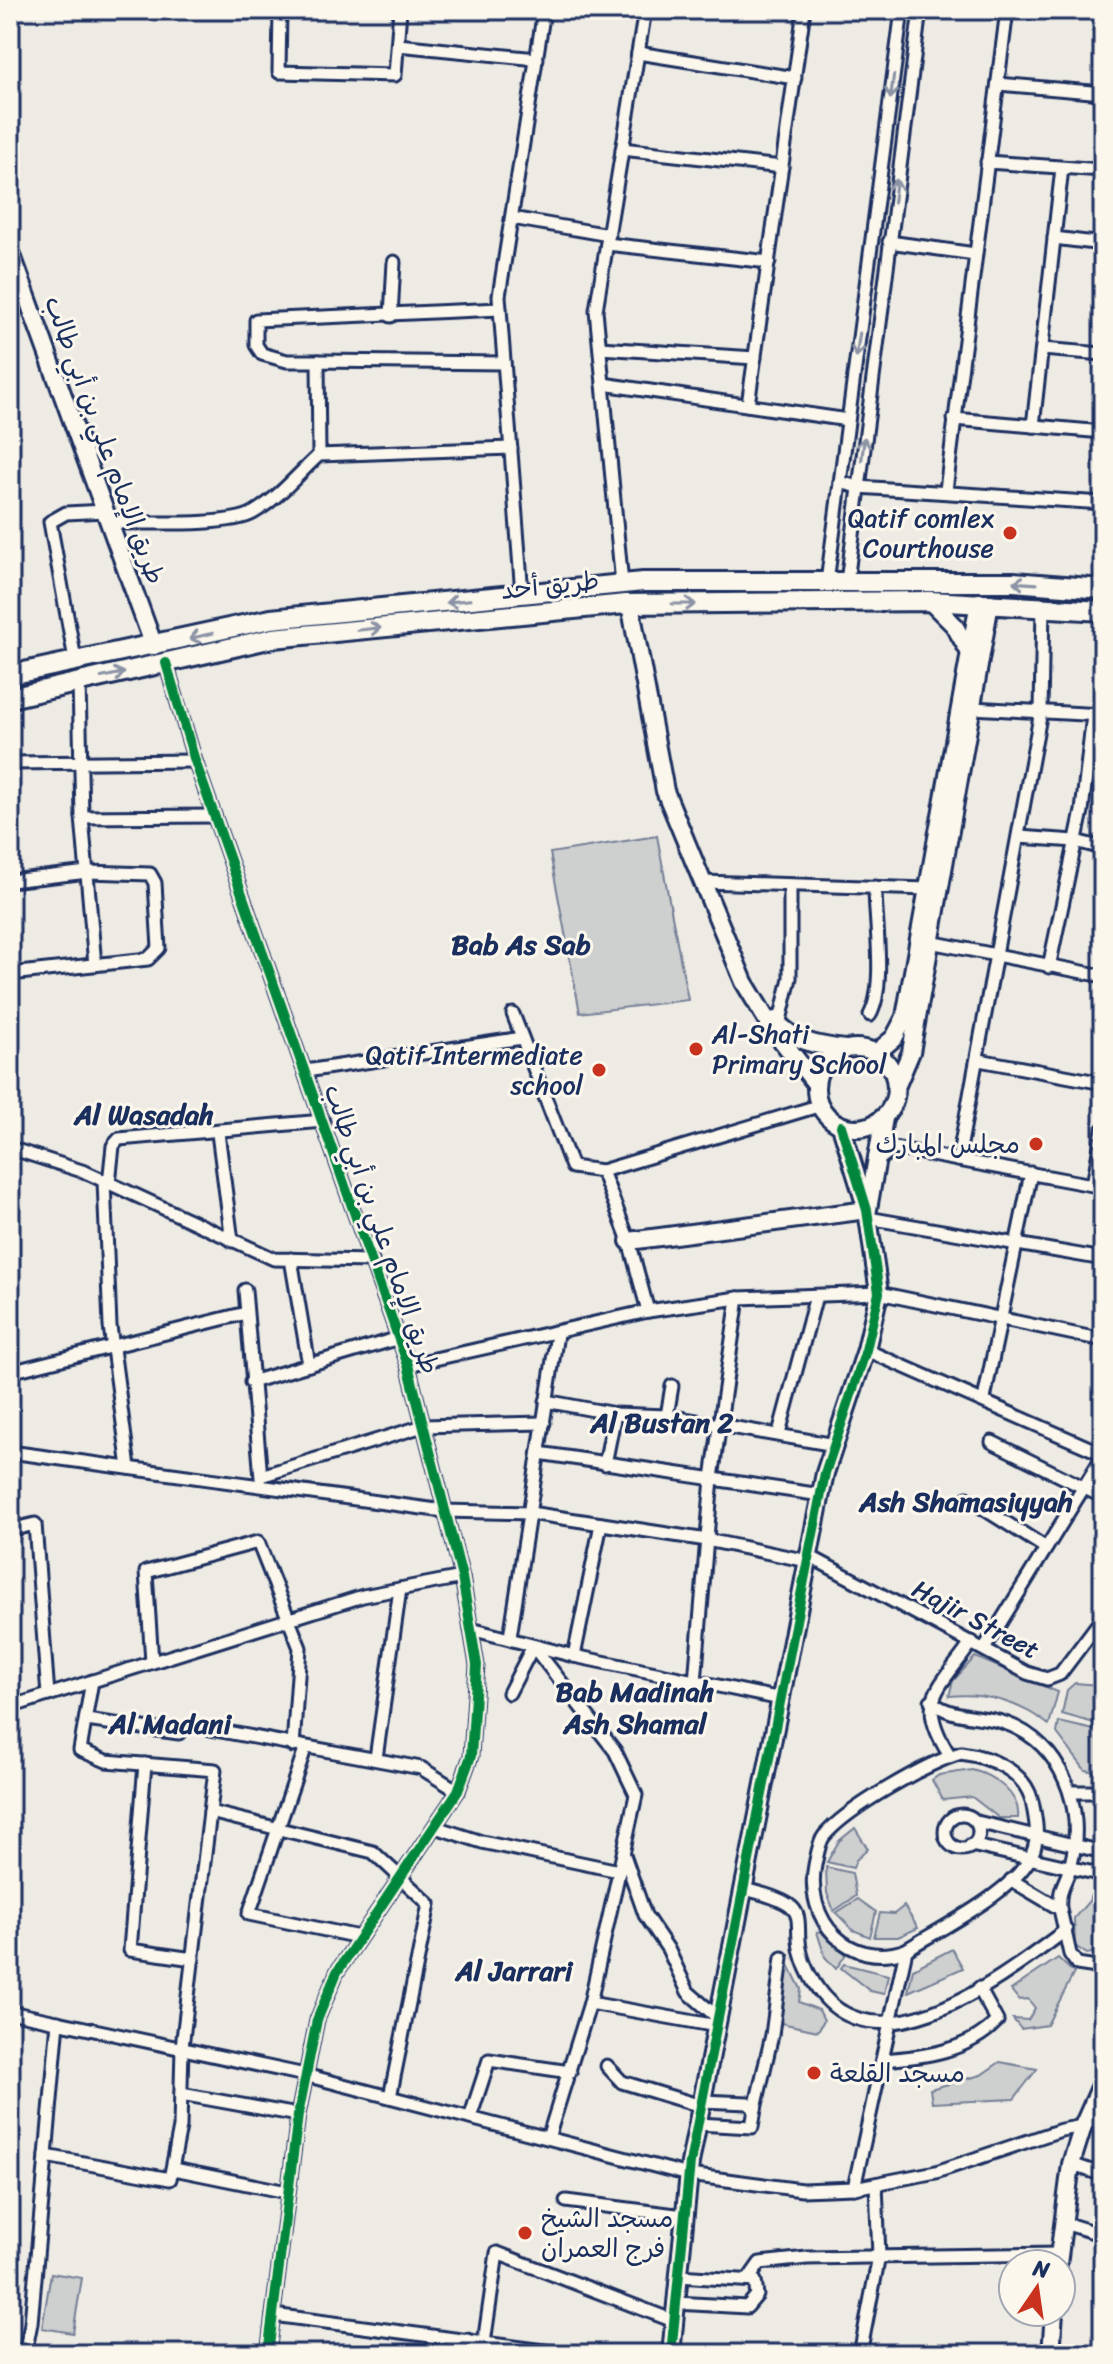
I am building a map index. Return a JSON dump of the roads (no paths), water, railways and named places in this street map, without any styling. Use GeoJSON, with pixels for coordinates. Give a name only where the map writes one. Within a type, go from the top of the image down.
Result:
{"type":"FeatureCollection","features":[{"type":"Feature","properties":{"kind":"main road","name":"طريق أحد"},"geometry":{"type":"LineString","coordinates":[[10,675],[271,619],[622,584],[1013,582],[1103,589]]}},
{"type":"Feature","properties":{"kind":"main road","name":"طريق أحد"},"geometry":{"type":"LineString","coordinates":[[10,698],[273,638],[630,604],[930,601],[1103,611]]}},
{"type":"Feature","properties":{"kind":"street"},"geometry":{"type":"LineString","coordinates":[[280,10],[279,72],[395,75],[400,10]]}},
{"type":"Feature","properties":{"kind":"street"},"geometry":{"type":"LineString","coordinates":[[522,594],[500,309],[544,10]]}},
{"type":"Feature","properties":{"kind":"street"},"geometry":{"type":"LineString","coordinates":[[622,584],[596,310],[645,10]]}},
{"type":"Feature","properties":{"kind":"street"},"geometry":{"type":"LineString","coordinates":[[748,405],[804,10]]}},
{"type":"Feature","properties":{"kind":"street"},"geometry":{"type":"LineString","coordinates":[[827,582],[902,10]]}},
{"type":"Feature","properties":{"kind":"street"},"geometry":{"type":"LineString","coordinates":[[847,582],[920,10]]}},
{"type":"Feature","properties":{"kind":"street"},"geometry":{"type":"LineString","coordinates":[[946,490],[1007,10]]}},
{"type":"Feature","properties":{"kind":"street"},"geometry":{"type":"LineString","coordinates":[[398,45],[537,59]]}},
{"type":"Feature","properties":{"kind":"street"},"geometry":{"type":"LineString","coordinates":[[638,53],[795,78]]}},
{"type":"Feature","properties":{"kind":"street"},"geometry":{"type":"LineString","coordinates":[[998,84],[1103,93]]}},
{"type":"Feature","properties":{"kind":"street"},"geometry":{"type":"LineString","coordinates":[[622,149],[782,167]]}},
{"type":"Feature","properties":{"kind":"street"},"geometry":{"type":"LineString","coordinates":[[987,162],[1103,170]]}},
{"type":"Feature","properties":{"kind":"street"},"geometry":{"type":"LineString","coordinates":[[1033,426],[1062,168]]}},
{"type":"Feature","properties":{"kind":"street"},"geometry":{"type":"LineString","coordinates":[[512,218],[608,239],[769,262]]}},
{"type":"Feature","properties":{"kind":"street"},"geometry":{"type":"LineString","coordinates":[[1054,238],[1103,244]]}},
{"type":"Feature","properties":{"kind":"street"},"geometry":{"type":"LineString","coordinates":[[889,242],[975,254]]}},
{"type":"Feature","properties":{"kind":"street","name":"طريق الإمام علي بن أبي طالب"},"geometry":{"type":"LineString","coordinates":[[10,250],[154,646]]}},
{"type":"Feature","properties":{"kind":"street"},"geometry":{"type":"LineString","coordinates":[[391,316],[394,262]]}},
{"type":"Feature","properties":{"kind":"street"},"geometry":{"type":"LineString","coordinates":[[500,309],[256,320],[256,345],[262,354],[287,361],[504,363]]}},
{"type":"Feature","properties":{"kind":"street"},"geometry":{"type":"LineString","coordinates":[[600,348],[755,358]]}},
{"type":"Feature","properties":{"kind":"street"},"geometry":{"type":"LineString","coordinates":[[1042,349],[1103,354]]}},
{"type":"Feature","properties":{"kind":"street"},"geometry":{"type":"LineString","coordinates":[[318,361],[319,455]]}},
{"type":"Feature","properties":{"kind":"street"},"geometry":{"type":"LineString","coordinates":[[603,384],[848,420]]}},
{"type":"Feature","properties":{"kind":"street"},"geometry":{"type":"LineString","coordinates":[[954,419],[1103,432]]}},
{"type":"Feature","properties":{"kind":"street"},"geometry":{"type":"LineString","coordinates":[[79,660],[74,654],[50,522],[66,513],[224,520],[250,515],[275,498],[319,455],[511,448]]}},
{"type":"Feature","properties":{"kind":"street"},"geometry":{"type":"LineString","coordinates":[[840,482],[858,487],[946,490],[1103,503]]}},
{"type":"Feature","properties":{"kind":"street"},"geometry":{"type":"LineString","coordinates":[[930,601],[954,625],[970,653]]}},
{"type":"Feature","properties":{"kind":"street"},"geometry":{"type":"LineString","coordinates":[[876,1053],[894,1038],[905,1017],[970,653],[984,602]]}},
{"type":"Feature","properties":{"kind":"street"},"geometry":{"type":"LineString","coordinates":[[841,1126],[863,1128],[884,1118],[892,1108],[897,1085],[911,1052],[972,708],[984,602]]}},
{"type":"Feature","properties":{"kind":"street"},"geometry":{"type":"LineString","coordinates":[[630,604],[665,791],[744,982],[771,1027],[816,1084]]}},
{"type":"Feature","properties":{"kind":"street"},"geometry":{"type":"LineString","coordinates":[[958,1160],[979,1060],[1041,711],[1043,606]]}},
{"type":"Feature","properties":{"kind":"street","name":"طريق الإمام علي بن أبي طالب"},"geometry":{"type":"LineString","coordinates":[[166,663],[195,761],[408,1365],[462,1577],[477,1665],[477,1706],[471,1756],[458,1791],[337,1972],[317,2020],[298,2115],[268,2354]]}},
{"type":"Feature","properties":{"kind":"street"},"geometry":{"type":"LineString","coordinates":[[79,682],[82,817],[95,965]]}},
{"type":"Feature","properties":{"kind":"street"},"geometry":{"type":"LineString","coordinates":[[972,708],[1098,715],[1049,967]]}},
{"type":"Feature","properties":{"kind":"street"},"geometry":{"type":"LineString","coordinates":[[10,763],[195,761]]}},
{"type":"Feature","properties":{"kind":"street"},"geometry":{"type":"LineString","coordinates":[[82,817],[214,816]]}},
{"type":"Feature","properties":{"kind":"street"},"geometry":{"type":"LineString","coordinates":[[1019,837],[1075,841],[1103,848]]}},
{"type":"Feature","properties":{"kind":"street"},"geometry":{"type":"LineString","coordinates":[[10,881],[88,872],[140,871],[150,874],[155,883],[159,948],[148,959],[10,974]]}},
{"type":"Feature","properties":{"kind":"street"},"geometry":{"type":"LineString","coordinates":[[703,882],[928,889]]}},
{"type":"Feature","properties":{"kind":"street"},"geometry":{"type":"LineString","coordinates":[[779,1025],[790,978],[790,885]]}},
{"type":"Feature","properties":{"kind":"street"},"geometry":{"type":"LineString","coordinates":[[870,1015],[876,1005],[875,887]]}},
{"type":"Feature","properties":{"kind":"street"},"geometry":{"type":"LineString","coordinates":[[930,942],[997,958],[1103,976]]}},
{"type":"Feature","properties":{"kind":"street"},"geometry":{"type":"LineString","coordinates":[[744,982],[779,1025],[813,1045],[862,1048],[876,1053],[890,1066],[897,1085]]}},
{"type":"Feature","properties":{"kind":"street"},"geometry":{"type":"LineString","coordinates":[[513,1014],[572,1167],[602,1171],[818,1106]]}},
{"type":"Feature","properties":{"kind":"street"},"geometry":{"type":"LineString","coordinates":[[306,1071],[522,1038]]}},
{"type":"Feature","properties":{"kind":"street"},"geometry":{"type":"LineString","coordinates":[[671,2354],[684,2216],[697,2124],[821,1495],[866,1350],[879,1293],[868,1214],[841,1126],[818,1106],[816,1084],[828,1058],[845,1049]]}},
{"type":"Feature","properties":{"kind":"street"},"geometry":{"type":"LineString","coordinates":[[979,1060],[1103,1083]]}},
{"type":"Feature","properties":{"kind":"street"},"geometry":{"type":"LineString","coordinates":[[868,1214],[884,1118]]}},
{"type":"Feature","properties":{"kind":"street"},"geometry":{"type":"LineString","coordinates":[[129,1468],[112,1347],[107,1182],[115,1141],[323,1121]]}},
{"type":"Feature","properties":{"kind":"street"},"geometry":{"type":"LineString","coordinates":[[876,1162],[894,1148],[1098,1186],[1103,1129]]}},
{"type":"Feature","properties":{"kind":"street"},"geometry":{"type":"LineString","coordinates":[[218,1133],[232,1241]]}},
{"type":"Feature","properties":{"kind":"street"},"geometry":{"type":"LineString","coordinates":[[10,1148],[107,1182],[274,1259],[372,1261]]}},
{"type":"Feature","properties":{"kind":"street"},"geometry":{"type":"LineString","coordinates":[[602,1171],[629,1241],[648,1311]]}},
{"type":"Feature","properties":{"kind":"street"},"geometry":{"type":"LineString","coordinates":[[984,1399],[1031,1173]]}},
{"type":"Feature","properties":{"kind":"street"},"geometry":{"type":"LineString","coordinates":[[629,1241],[868,1214],[1103,1259]]}},
{"type":"Feature","properties":{"kind":"street"},"geometry":{"type":"LineString","coordinates":[[291,1259],[309,1365]]}},
{"type":"Feature","properties":{"kind":"street"},"geometry":{"type":"LineString","coordinates":[[245,1290],[260,1480],[423,1426],[544,1423]]}},
{"type":"Feature","properties":{"kind":"street"},"geometry":{"type":"LineString","coordinates":[[408,1365],[557,1334],[648,1311],[738,1298],[879,1293],[1000,1321],[1103,1340]]}},
{"type":"Feature","properties":{"kind":"street"},"geometry":{"type":"LineString","coordinates":[[779,1433],[816,1296]]}},
{"type":"Feature","properties":{"kind":"street"},"geometry":{"type":"LineString","coordinates":[[695,1682],[712,1478],[738,1298]]}},
{"type":"Feature","properties":{"kind":"street"},"geometry":{"type":"LineString","coordinates":[[10,1372],[246,1313]]}},
{"type":"Feature","properties":{"kind":"street"},"geometry":{"type":"LineString","coordinates":[[510,1637],[557,1334]]}},
{"type":"Feature","properties":{"kind":"street"},"geometry":{"type":"LineString","coordinates":[[251,1382],[399,1338]]}},
{"type":"Feature","properties":{"kind":"street"},"geometry":{"type":"LineString","coordinates":[[866,1350],[984,1399],[1103,1455],[1046,1548],[978,1646],[931,1701],[931,1723],[950,1756]]}},
{"type":"Feature","properties":{"kind":"street"},"geometry":{"type":"LineString","coordinates":[[667,1416],[672,1386]]}},
{"type":"Feature","properties":{"kind":"street"},"geometry":{"type":"LineString","coordinates":[[546,1401],[615,1414],[667,1416],[721,1424],[835,1445]]}},
{"type":"Feature","properties":{"kind":"street"},"geometry":{"type":"LineString","coordinates":[[605,1464],[615,1414]]}},
{"type":"Feature","properties":{"kind":"street"},"geometry":{"type":"LineString","coordinates":[[992,1442],[1103,1497]]}},
{"type":"Feature","properties":{"kind":"street","name":"Hajir Street"},"geometry":{"type":"LineString","coordinates":[[10,1452],[129,1468],[260,1480],[444,1511],[530,1513],[808,1558],[1027,1673],[1047,1679],[1060,1674],[1103,1617]]}},
{"type":"Feature","properties":{"kind":"street"},"geometry":{"type":"LineString","coordinates":[[539,1453],[821,1495]]}},
{"type":"Feature","properties":{"kind":"street"},"geometry":{"type":"LineString","coordinates":[[967,1498],[1046,1548]]}},
{"type":"Feature","properties":{"kind":"street"},"geometry":{"type":"LineString","coordinates":[[10,1530],[35,1524],[48,1695]]}},
{"type":"Feature","properties":{"kind":"street"},"geometry":{"type":"LineString","coordinates":[[574,1656],[601,1524]]}},
{"type":"Feature","properties":{"kind":"street"},"geometry":{"type":"LineString","coordinates":[[152,1662],[146,1572],[258,1542],[300,1648],[299,1747],[278,1830],[249,1914],[359,1937]]}},
{"type":"Feature","properties":{"kind":"street"},"geometry":{"type":"LineString","coordinates":[[10,1707],[363,1596],[462,1577]]}},
{"type":"Feature","properties":{"kind":"street"},"geometry":{"type":"LineString","coordinates":[[376,1758],[400,1589]]}},
{"type":"Feature","properties":{"kind":"street"},"geometry":{"type":"LineString","coordinates":[[471,1629],[574,1656],[781,1699]]}},
{"type":"Feature","properties":{"kind":"street"},"geometry":{"type":"LineString","coordinates":[[509,1693],[533,1646]]}},
{"type":"Feature","properties":{"kind":"street"},"geometry":{"type":"LineString","coordinates":[[533,1646],[615,1751],[636,1795],[590,2003],[548,2138]]}},
{"type":"Feature","properties":{"kind":"street"},"geometry":{"type":"LineString","coordinates":[[46,2156],[165,2180],[173,2176],[182,2047],[215,1770],[106,1761],[80,1750],[92,1681]]}},
{"type":"Feature","properties":{"kind":"street"},"geometry":{"type":"LineString","coordinates":[[931,1701],[940,1710],[1005,1722],[1031,1734],[1050,1753],[1071,1792],[1075,1846],[1071,1868],[1059,1894],[1070,1954],[1077,1964],[1103,1968]]}},
{"type":"Feature","properties":{"kind":"street"},"geometry":{"type":"LineString","coordinates":[[86,1720],[179,1733]]}},
{"type":"Feature","properties":{"kind":"street"},"geometry":{"type":"LineString","coordinates":[[210,1729],[421,1768],[458,1791]]}},
{"type":"Feature","properties":{"kind":"street"},"geometry":{"type":"LineString","coordinates":[[961,1753],[983,1756],[999,1763],[1028,1787],[1036,1820],[1030,1858],[1001,1891],[906,1950],[892,1955],[851,1948],[823,1925],[811,1884],[823,1837],[873,1798],[950,1756],[961,1753]]}},
{"type":"Feature","properties":{"kind":"street"},"geometry":{"type":"LineString","coordinates":[[145,1764],[130,1950],[193,1959]]}},
{"type":"Feature","properties":{"kind":"street"},"geometry":{"type":"LineString","coordinates":[[1071,1792],[1103,1792]]}},
{"type":"Feature","properties":{"kind":"street"},"geometry":{"type":"LineString","coordinates":[[210,1812],[373,1852],[429,1904],[390,2097]]}},
{"type":"Feature","properties":{"kind":"street"},"geometry":{"type":"LineString","coordinates":[[977,1822],[979,1837],[965,1849],[954,1847],[946,1839],[945,1829],[958,1815],[1103,1852]]}},
{"type":"Feature","properties":{"kind":"street"},"geometry":{"type":"LineString","coordinates":[[435,1827],[482,1842],[619,1871]]}},
{"type":"Feature","properties":{"kind":"street"},"geometry":{"type":"LineString","coordinates":[[971,1845],[1103,1875]]}},
{"type":"Feature","properties":{"kind":"street"},"geometry":{"type":"LineString","coordinates":[[623,1854],[645,1915],[668,1949],[688,1992],[717,2022]]}},
{"type":"Feature","properties":{"kind":"street"},"geometry":{"type":"LineString","coordinates":[[1011,1880],[1060,1909]]}},
{"type":"Feature","properties":{"kind":"street"},"geometry":{"type":"LineString","coordinates":[[744,1889],[782,1898],[791,1905],[797,1916],[807,1971],[833,2005],[849,2014],[890,2024],[921,2018],[979,1988],[1066,1930]]}},
{"type":"Feature","properties":{"kind":"street"},"geometry":{"type":"LineString","coordinates":[[854,2188],[906,1950]]}},
{"type":"Feature","properties":{"kind":"street"},"geometry":{"type":"LineString","coordinates":[[697,2124],[752,2127],[772,2035],[782,1958]]}},
{"type":"Feature","properties":{"kind":"street"},"geometry":{"type":"LineString","coordinates":[[882,2060],[946,2052],[989,2030],[997,2021],[979,1988]]}},
{"type":"Feature","properties":{"kind":"street"},"geometry":{"type":"LineString","coordinates":[[590,2003],[717,2022]]}},
{"type":"Feature","properties":{"kind":"street"},"geometry":{"type":"LineString","coordinates":[[10,2012],[305,2075],[689,2175],[802,2190],[854,2188],[936,2172],[1061,2130],[1083,2126],[1103,2114]]}},
{"type":"Feature","properties":{"kind":"street"},"geometry":{"type":"LineString","coordinates":[[25,2354],[31,2323],[58,2022]]}},
{"type":"Feature","properties":{"kind":"street"},"geometry":{"type":"LineString","coordinates":[[470,2118],[489,2060],[570,2072]]}},
{"type":"Feature","properties":{"kind":"street"},"geometry":{"type":"LineString","coordinates":[[607,2066],[622,2082],[702,2104],[748,2103],[755,2109]]}},
{"type":"Feature","properties":{"kind":"street"},"geometry":{"type":"LineString","coordinates":[[1061,2248],[1071,2164],[1083,2126],[1103,2081]]}},
{"type":"Feature","properties":{"kind":"street"},"geometry":{"type":"LineString","coordinates":[[181,2094],[298,2115]]}},
{"type":"Feature","properties":{"kind":"street"},"geometry":{"type":"LineString","coordinates":[[1071,2164],[1103,2175]]}},
{"type":"Feature","properties":{"kind":"street"},"geometry":{"type":"LineString","coordinates":[[174,2169],[287,2192]]}},
{"type":"Feature","properties":{"kind":"street"},"geometry":{"type":"LineString","coordinates":[[860,2354],[879,2256],[876,2184]]}},
{"type":"Feature","properties":{"kind":"street"},"geometry":{"type":"LineString","coordinates":[[566,2201],[684,2216]]}},
{"type":"Feature","properties":{"kind":"street"},"geometry":{"type":"LineString","coordinates":[[1064,2223],[1103,2235]]}},
{"type":"Feature","properties":{"kind":"street"},"geometry":{"type":"LineString","coordinates":[[484,2343],[497,2253],[674,2321]]}},
{"type":"Feature","properties":{"kind":"street"},"geometry":{"type":"LineString","coordinates":[[748,2280],[760,2263],[879,2256],[997,2258]]}},
{"type":"Feature","properties":{"kind":"street"},"geometry":{"type":"LineString","coordinates":[[676,2303],[747,2307],[757,2295],[755,2281],[679,2276]]}},
{"type":"Feature","properties":{"kind":"street"},"geometry":{"type":"LineString","coordinates":[[273,2315],[567,2354]]}},
{"type":"Feature","properties":{"kind":"street"},"geometry":{"type":"LineString","coordinates":[[1051,2354],[1053,2328]]}},
{"type":"Feature","properties":{"kind":"street"},"geometry":{"type":"LineString","coordinates":[[465,2354],[467,2340]]}},
{"type":"Feature","properties":{"kind":"place","name":"Qatif comlex Courthouse"},"geometry":{"type":"Point","coordinates":[1010,533]}},
{"type":"Feature","properties":{"kind":"place","name":"Al-Shati Primary School"},"geometry":{"type":"Point","coordinates":[696,1049]}},
{"type":"Feature","properties":{"kind":"place","name":"Qatif Intermediate school"},"geometry":{"type":"Point","coordinates":[599,1070]}},
{"type":"Feature","properties":{"kind":"place","name":"مجلس المبارك"},"geometry":{"type":"Point","coordinates":[1036,1144]}},
{"type":"Feature","properties":{"kind":"place","name":"مسجد القلعة"},"geometry":{"type":"Point","coordinates":[814,2073]}},
{"type":"Feature","properties":{"kind":"place","name":"مسجد الشيخ فرج العمران"},"geometry":{"type":"Point","coordinates":[525,2233]}},
{"type":"Feature","properties":{"kind":"district","name":"Bab As Sab"},"geometry":{"type":"Point","coordinates":[521,944]}},
{"type":"Feature","properties":{"kind":"district","name":"Al Wasadah"},"geometry":{"type":"Point","coordinates":[144,1114]}},
{"type":"Feature","properties":{"kind":"district","name":"Al Bustan 2"},"geometry":{"type":"Point","coordinates":[662,1422]}},
{"type":"Feature","properties":{"kind":"district","name":"Ash Shamasiyyah"},"geometry":{"type":"Point","coordinates":[966,1501]}},
{"type":"Feature","properties":{"kind":"district","name":"Bab Madinah Ash Shamal"},"geometry":{"type":"Point","coordinates":[635,1707]}},
{"type":"Feature","properties":{"kind":"district","name":"Al Madani"},"geometry":{"type":"Point","coordinates":[170,1723]}},
{"type":"Feature","properties":{"kind":"district","name":"Al Jarrari"},"geometry":{"type":"Point","coordinates":[514,1970]}}]}
